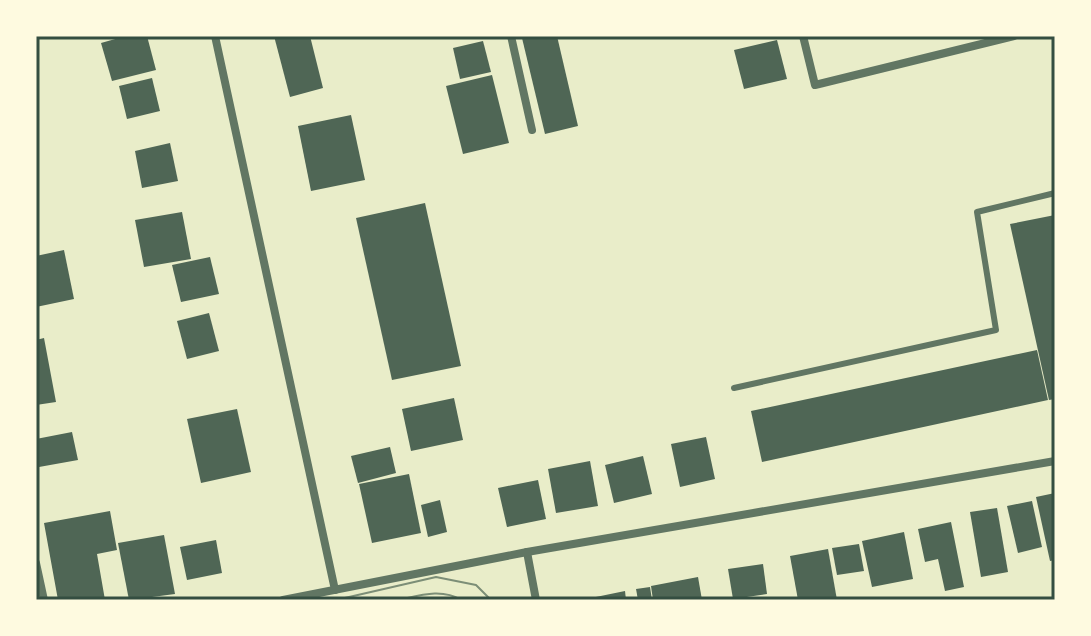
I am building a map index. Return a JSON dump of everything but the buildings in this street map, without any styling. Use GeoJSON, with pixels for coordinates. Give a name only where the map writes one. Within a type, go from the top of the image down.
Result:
{"type":"FeatureCollection","features":[{"type":"Feature","properties":{"kind":"street"},"geometry":{"type":"LineString","coordinates":[[215,36],[335,590]]}},
{"type":"Feature","properties":{"kind":"street"},"geometry":{"type":"LineString","coordinates":[[511,36],[532,130]]}},
{"type":"Feature","properties":{"kind":"street"},"geometry":{"type":"LineString","coordinates":[[803,36],[815,85],[1014,36]]}},
{"type":"Feature","properties":{"kind":"street"},"geometry":{"type":"LineString","coordinates":[[283,600],[527,552],[1055,461]]}},
{"type":"Feature","properties":{"kind":"street"},"geometry":{"type":"LineString","coordinates":[[527,552],[536,600]]}},
{"type":"Feature","properties":{"kind":"street"},"geometry":{"type":"LineString","coordinates":[[36,563],[44,600]]}},
{"type":"Feature","properties":{"kind":"lane"},"geometry":{"type":"LineString","coordinates":[[734,388],[996,330],[977,212],[1055,193]]}},
{"type":"Feature","properties":{"kind":"tram line"},"geometry":{"type":"LineString","coordinates":[[336,600],[436,577],[476,585],[491,600]]}},
{"type":"Feature","properties":{"kind":"tram line"},"geometry":{"type":"LineString","coordinates":[[398,600],[439,593],[462,600]]}}]}
